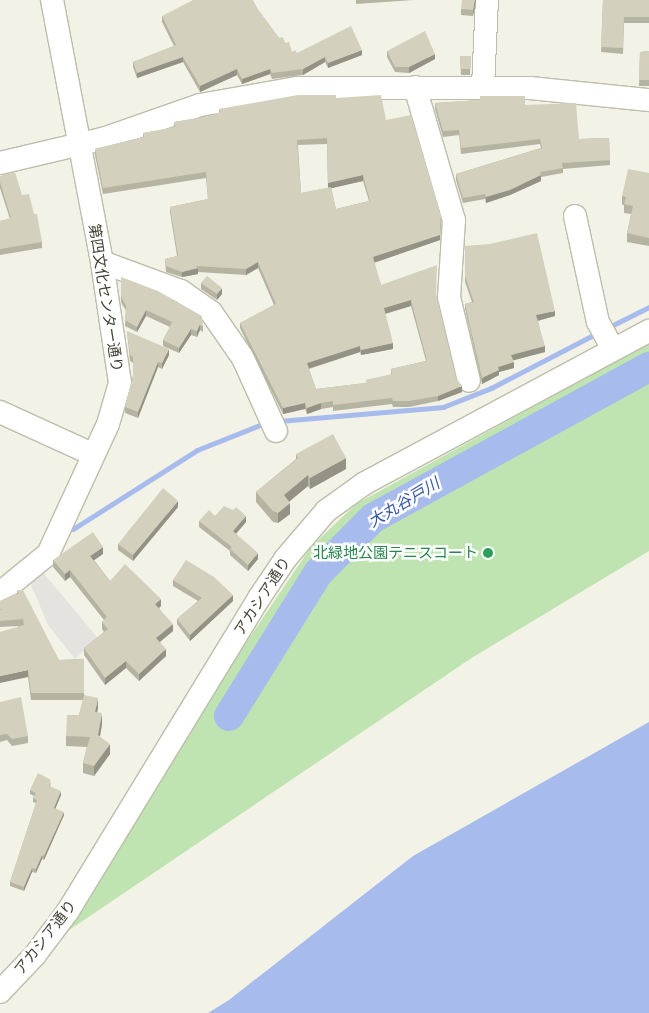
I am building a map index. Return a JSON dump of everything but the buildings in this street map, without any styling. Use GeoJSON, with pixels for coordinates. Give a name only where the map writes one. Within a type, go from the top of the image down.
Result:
{"type":"FeatureCollection","features":[{"type":"Feature","properties":{"kind":"street","name":"第四文化センター通り"},"geometry":{"type":"LineString","coordinates":[[0,593],[48,554],[92,454],[108,424],[120,383],[102,262],[52,0]]}},
{"type":"Feature","properties":{"kind":"street"},"geometry":{"type":"LineString","coordinates":[[483,87],[486,0]]}},
{"type":"Feature","properties":{"kind":"street"},"geometry":{"type":"LineString","coordinates":[[415,86],[454,220],[449,297],[469,381]]}},
{"type":"Feature","properties":{"kind":"street"},"geometry":{"type":"LineString","coordinates":[[0,163],[106,138],[200,104],[262,92],[318,87],[483,87],[530,88],[649,100]]}},
{"type":"Feature","properties":{"kind":"street"},"geometry":{"type":"LineString","coordinates":[[576,216],[606,337]]}},
{"type":"Feature","properties":{"kind":"street"},"geometry":{"type":"LineString","coordinates":[[102,262],[181,291],[211,312],[243,358],[273,423]]}},
{"type":"Feature","properties":{"kind":"street","name":"アカシア通り"},"geometry":{"type":"LineString","coordinates":[[0,992],[35,955],[68,911],[259,598],[286,558],[326,511],[365,483],[606,337],[649,331]]}},
{"type":"Feature","properties":{"kind":"street"},"geometry":{"type":"LineString","coordinates":[[0,411],[92,454]]}},
{"type":"Feature","properties":{"kind":"green space"},"geometry":{"type":"Polygon","coordinates":[[[649,343],[649,551],[470,659],[59,937],[214,690],[311,547],[356,504],[649,343]]]}},
{"type":"Feature","properties":{"kind":"shaded area"},"geometry":{"type":"Polygon","coordinates":[[[41,570],[98,638],[75,659],[48,625],[29,580],[41,570]]]}},
{"type":"Feature","properties":{"kind":"water"},"geometry":{"type":"Polygon","coordinates":[[[649,722],[649,1013],[208,1013],[229,1000],[413,856],[649,722]]]}},
{"type":"Feature","properties":{"kind":"waterway"},"geometry":{"type":"LineString","coordinates":[[607,328],[649,307]]}},
{"type":"Feature","properties":{"kind":"waterway"},"geometry":{"type":"LineString","coordinates":[[279,421],[443,407],[491,388],[597,333]]}},
{"type":"Feature","properties":{"kind":"waterway","name":"大丸谷戸川"},"geometry":{"type":"LineString","coordinates":[[229,716],[318,573],[373,518],[649,367]]}},
{"type":"Feature","properties":{"kind":"waterway"},"geometry":{"type":"LineString","coordinates":[[73,529],[197,450],[265,423]]}},
{"type":"Feature","properties":{"kind":"place","name":"北緑地公園テニスコート"},"geometry":{"type":"Point","coordinates":[488,553]}}]}
